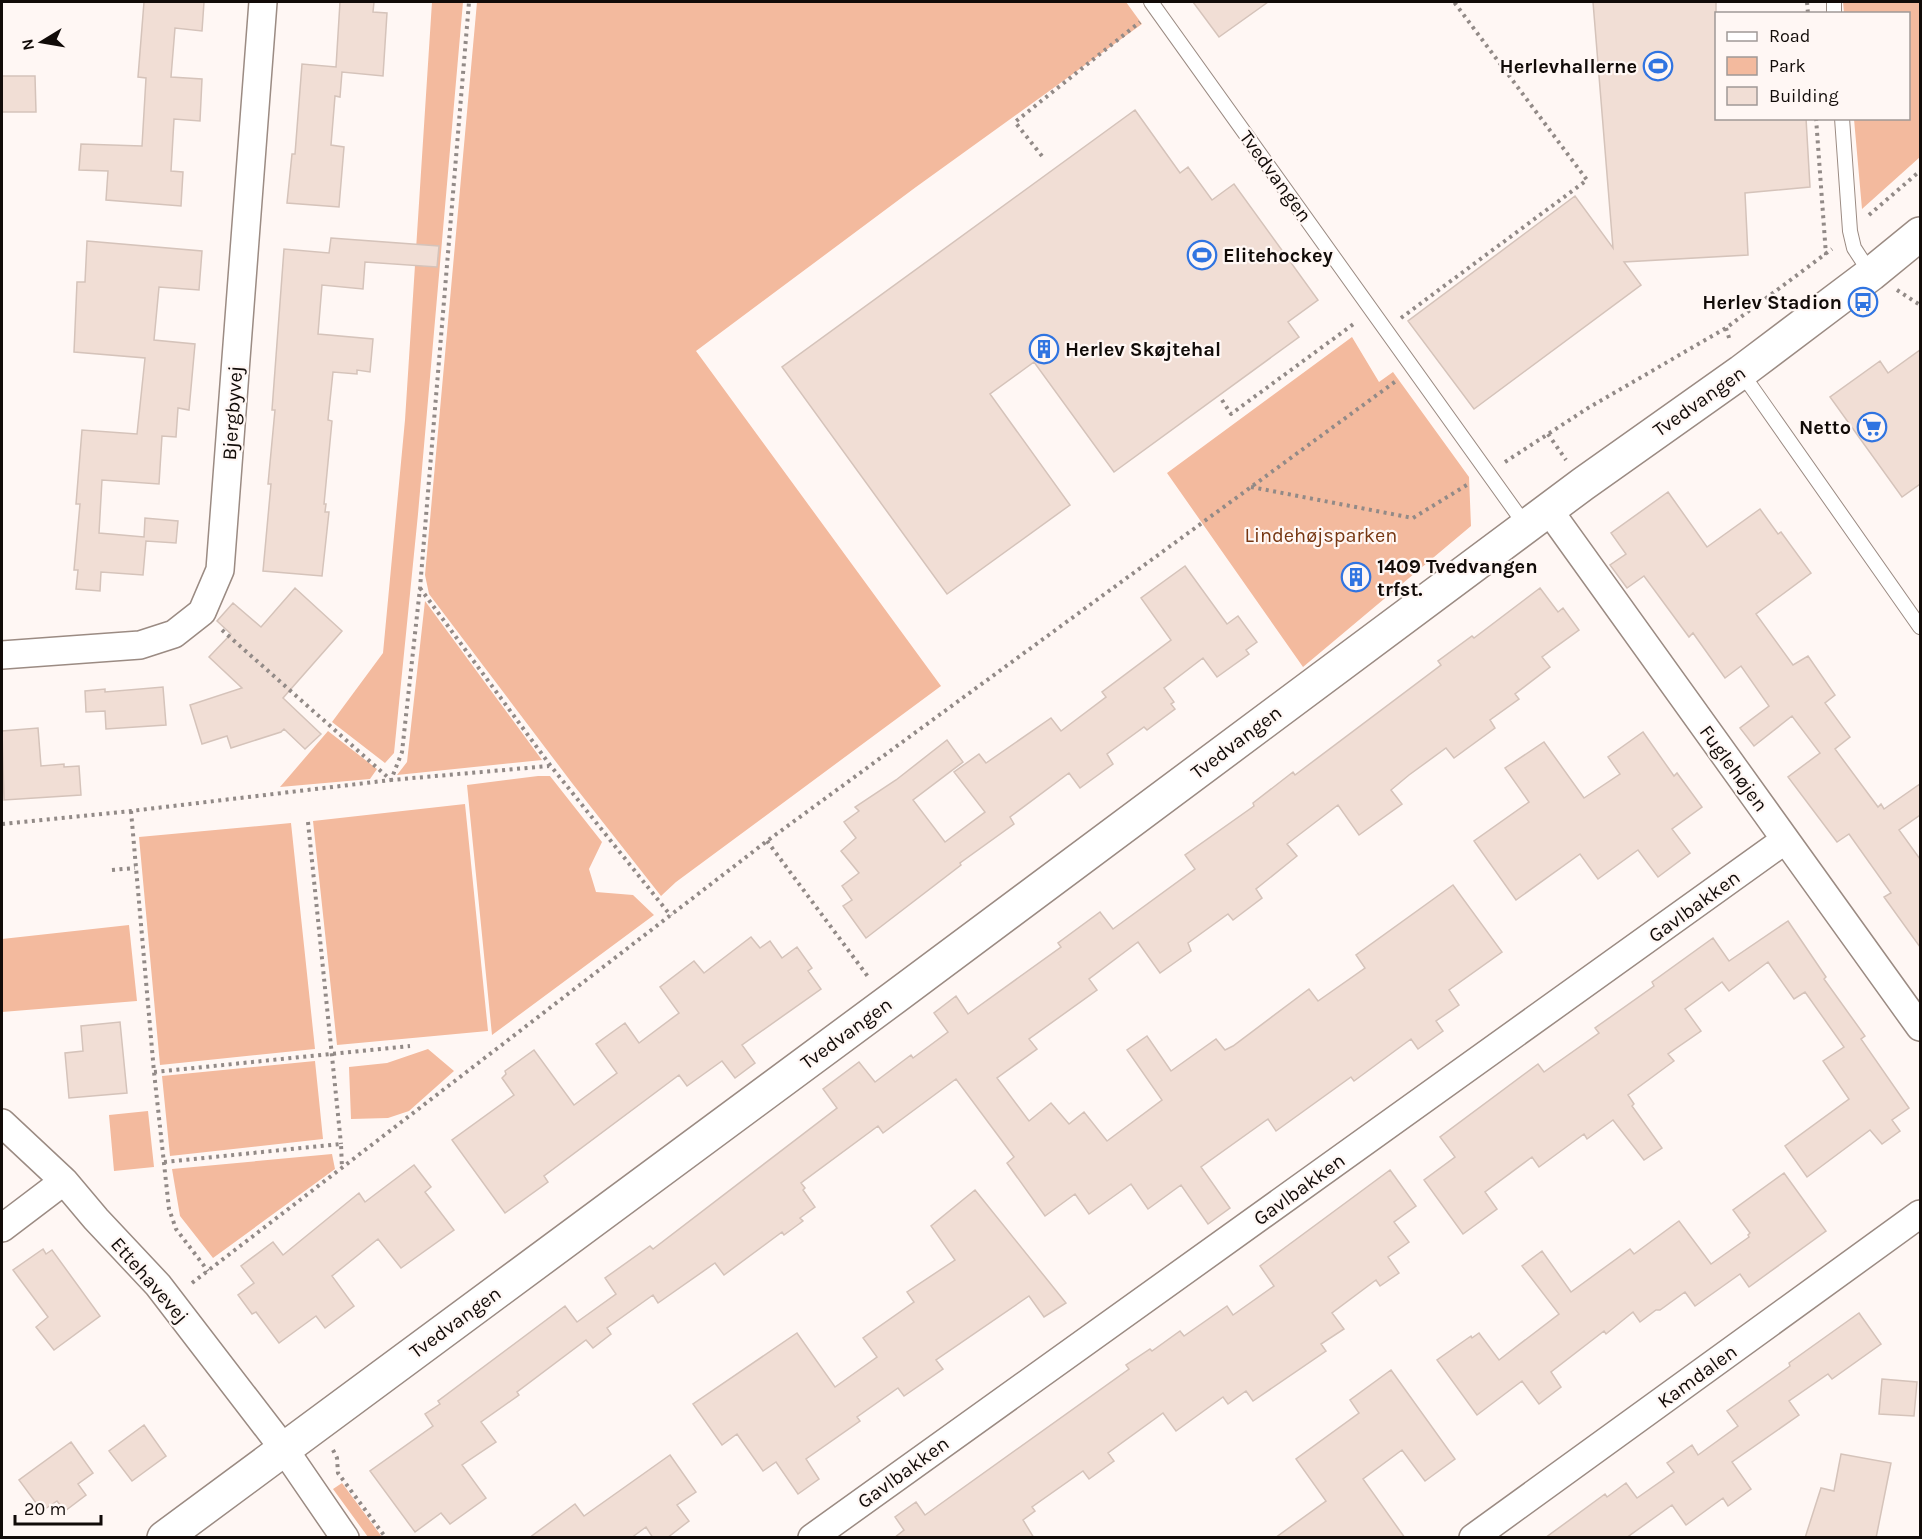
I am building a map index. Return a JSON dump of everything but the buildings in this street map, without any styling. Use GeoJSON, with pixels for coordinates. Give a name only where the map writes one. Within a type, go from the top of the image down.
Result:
{"type":"FeatureCollection","features":[{"type":"Feature","properties":{"kind":"street","name":"Bjergbyvej"},"geometry":{"type":"LineString","coordinates":[[2,655],[140,645],[174,634],[202,612],[220,570],[263,2]]}},
{"type":"Feature","properties":{"kind":"street","name":"Tvedvangen"},"geometry":{"type":"LineString","coordinates":[[164,1538],[888,1002],[1537,517],[1741,372],[1920,234]]}},
{"type":"Feature","properties":{"kind":"street","name":"Fuglehøjen"},"geometry":{"type":"LineString","coordinates":[[1537,517],[1785,840],[1920,1027]]}},
{"type":"Feature","properties":{"kind":"street","name":"Gavlbakken"},"geometry":{"type":"LineString","coordinates":[[812,1538],[1785,840]]}},
{"type":"Feature","properties":{"kind":"street","name":"Ettehavevej"},"geometry":{"type":"LineString","coordinates":[[2,1123],[64,1181],[170,1299],[284,1449],[345,1538]]}},
{"type":"Feature","properties":{"kind":"street"},"geometry":{"type":"LineString","coordinates":[[2,1228],[64,1181]]}},
{"type":"Feature","properties":{"kind":"street","name":"Kamdalen"},"geometry":{"type":"LineString","coordinates":[[1473,1538],[1920,1214]]}},
{"type":"Feature","properties":{"kind":"lane","name":"Tvedvangen"},"geometry":{"type":"LineString","coordinates":[[1153,5],[1488,472],[1537,517]]}},
{"type":"Feature","properties":{"kind":"lane"},"geometry":{"type":"LineString","coordinates":[[1842,120],[1850,231],[1854,248],[1871,274]]}},
{"type":"Feature","properties":{"kind":"lane"},"geometry":{"type":"LineString","coordinates":[[1741,372],[1920,627]]}},
{"type":"Feature","properties":{"kind":"path"},"geometry":{"type":"LineString","coordinates":[[391,780],[402,752],[420,588],[469,2]]}},
{"type":"Feature","properties":{"kind":"path"},"geometry":{"type":"LineString","coordinates":[[1386,329],[1587,180],[1454,2]]}},
{"type":"Feature","properties":{"kind":"path"},"geometry":{"type":"LineString","coordinates":[[1042,156],[1015,122],[1153,5]]}},
{"type":"Feature","properties":{"kind":"path"},"geometry":{"type":"LineString","coordinates":[[1816,120],[1826,255]]}},
{"type":"Feature","properties":{"kind":"path"},"geometry":{"type":"LineString","coordinates":[[1251,487],[1413,518],[1588,408],[1726,328],[1826,255],[1850,231],[1920,171]]}},
{"type":"Feature","properties":{"kind":"path"},"geometry":{"type":"LineString","coordinates":[[1222,400],[1231,414],[1372,310]]}},
{"type":"Feature","properties":{"kind":"path"},"geometry":{"type":"LineString","coordinates":[[170,1299],[767,841],[1414,369]]}},
{"type":"Feature","properties":{"kind":"path"},"geometry":{"type":"LineString","coordinates":[[420,588],[550,765],[671,916]]}},
{"type":"Feature","properties":{"kind":"path"},"geometry":{"type":"LineString","coordinates":[[202,612],[391,780]]}},
{"type":"Feature","properties":{"kind":"path"},"geometry":{"type":"LineString","coordinates":[[2,824],[391,780],[550,765]]}},
{"type":"Feature","properties":{"kind":"path"},"geometry":{"type":"LineString","coordinates":[[131,811],[154,1072],[169,1209],[176,1229],[208,1270]]}},
{"type":"Feature","properties":{"kind":"path"},"geometry":{"type":"LineString","coordinates":[[308,822],[342,1168]]}},
{"type":"Feature","properties":{"kind":"path"},"geometry":{"type":"LineString","coordinates":[[767,841],[888,1002]]}},
{"type":"Feature","properties":{"kind":"path"},"geometry":{"type":"LineString","coordinates":[[112,870],[135,868]]}},
{"type":"Feature","properties":{"kind":"path"},"geometry":{"type":"LineString","coordinates":[[154,1072],[410,1046]]}},
{"type":"Feature","properties":{"kind":"path"},"geometry":{"type":"LineString","coordinates":[[164,1162],[341,1144]]}},
{"type":"Feature","properties":{"kind":"path"},"geometry":{"type":"LineString","coordinates":[[319,1423],[337,1458],[338,1473],[386,1538]]}},
{"type":"Feature","properties":{"kind":"green space"},"geometry":{"type":"Polygon","coordinates":[[[432,2],[463,2],[418,514],[394,753],[385,763],[332,722],[383,653],[405,420],[432,2]]]}},
{"type":"Feature","properties":{"kind":"green space"},"geometry":{"type":"Polygon","coordinates":[[[477,2],[1126,2],[1142,24],[916,187],[696,351],[941,686],[676,882],[661,896],[429,594],[425,575],[477,2]]]}},
{"type":"Feature","properties":{"kind":"green space"},"geometry":{"type":"Polygon","coordinates":[[[1843,2],[1920,2],[1920,157],[1862,209],[1854,120],[1910,120],[1910,12],[1844,12],[1843,2]]]}},
{"type":"Feature","properties":{"kind":"green space","name":"Lindehøjsparken"},"geometry":{"type":"Polygon","coordinates":[[[1352,337],[1379,382],[1393,372],[1469,477],[1471,526],[1303,667],[1167,473],[1352,337]]]}},
{"type":"Feature","properties":{"kind":"green space"},"geometry":{"type":"Polygon","coordinates":[[[425,601],[542,760],[397,775],[407,762],[425,601]]]}},
{"type":"Feature","properties":{"kind":"green space"},"geometry":{"type":"Polygon","coordinates":[[[328,731],[377,769],[370,779],[280,787],[328,731]]]}},
{"type":"Feature","properties":{"kind":"green space"},"geometry":{"type":"Polygon","coordinates":[[[550,776],[602,842],[589,869],[596,892],[633,895],[654,915],[492,1035],[467,785],[550,776]]]}},
{"type":"Feature","properties":{"kind":"green space"},"geometry":{"type":"Polygon","coordinates":[[[465,804],[488,1031],[337,1045],[313,821],[465,804]]]}},
{"type":"Feature","properties":{"kind":"green space"},"geometry":{"type":"Polygon","coordinates":[[[291,823],[315,1049],[160,1065],[139,837],[291,823]]]}},
{"type":"Feature","properties":{"kind":"green space"},"geometry":{"type":"Polygon","coordinates":[[[129,925],[137,1001],[2,1012],[2,939],[129,925]]]}},
{"type":"Feature","properties":{"kind":"green space"},"geometry":{"type":"Polygon","coordinates":[[[428,1049],[454,1071],[409,1111],[388,1118],[351,1119],[349,1067],[387,1063],[428,1049]]]}},
{"type":"Feature","properties":{"kind":"green space"},"geometry":{"type":"Polygon","coordinates":[[[315,1061],[323,1139],[170,1156],[162,1076],[315,1061]]]}},
{"type":"Feature","properties":{"kind":"green space"},"geometry":{"type":"Polygon","coordinates":[[[148,1111],[154,1167],[114,1171],[109,1115],[148,1111]]]}},
{"type":"Feature","properties":{"kind":"green space"},"geometry":{"type":"Polygon","coordinates":[[[332,1154],[335,1169],[213,1258],[180,1216],[172,1169],[332,1154]]]}},
{"type":"Feature","properties":{"kind":"green space"},"geometry":{"type":"Polygon","coordinates":[[[342,1483],[382,1537],[368,1537],[333,1489],[342,1483]]]}},
{"type":"Feature","properties":{"kind":"place","name":"Herlevhallerne"},"geometry":{"type":"Point","coordinates":[1658,66]}},
{"type":"Feature","properties":{"kind":"place","name":"Elitehockey"},"geometry":{"type":"Point","coordinates":[1202,255]}},
{"type":"Feature","properties":{"kind":"place","name":"Herlev Stadion"},"geometry":{"type":"Point","coordinates":[1863,302]}},
{"type":"Feature","properties":{"kind":"place","name":"Herlev Skøjtehal"},"geometry":{"type":"Point","coordinates":[1044,349]}},
{"type":"Feature","properties":{"kind":"place","name":"Netto"},"geometry":{"type":"Point","coordinates":[1872,427]}},
{"type":"Feature","properties":{"kind":"place","name":"1409 Tvedvangen trfst."},"geometry":{"type":"Point","coordinates":[1356,577]}}]}
